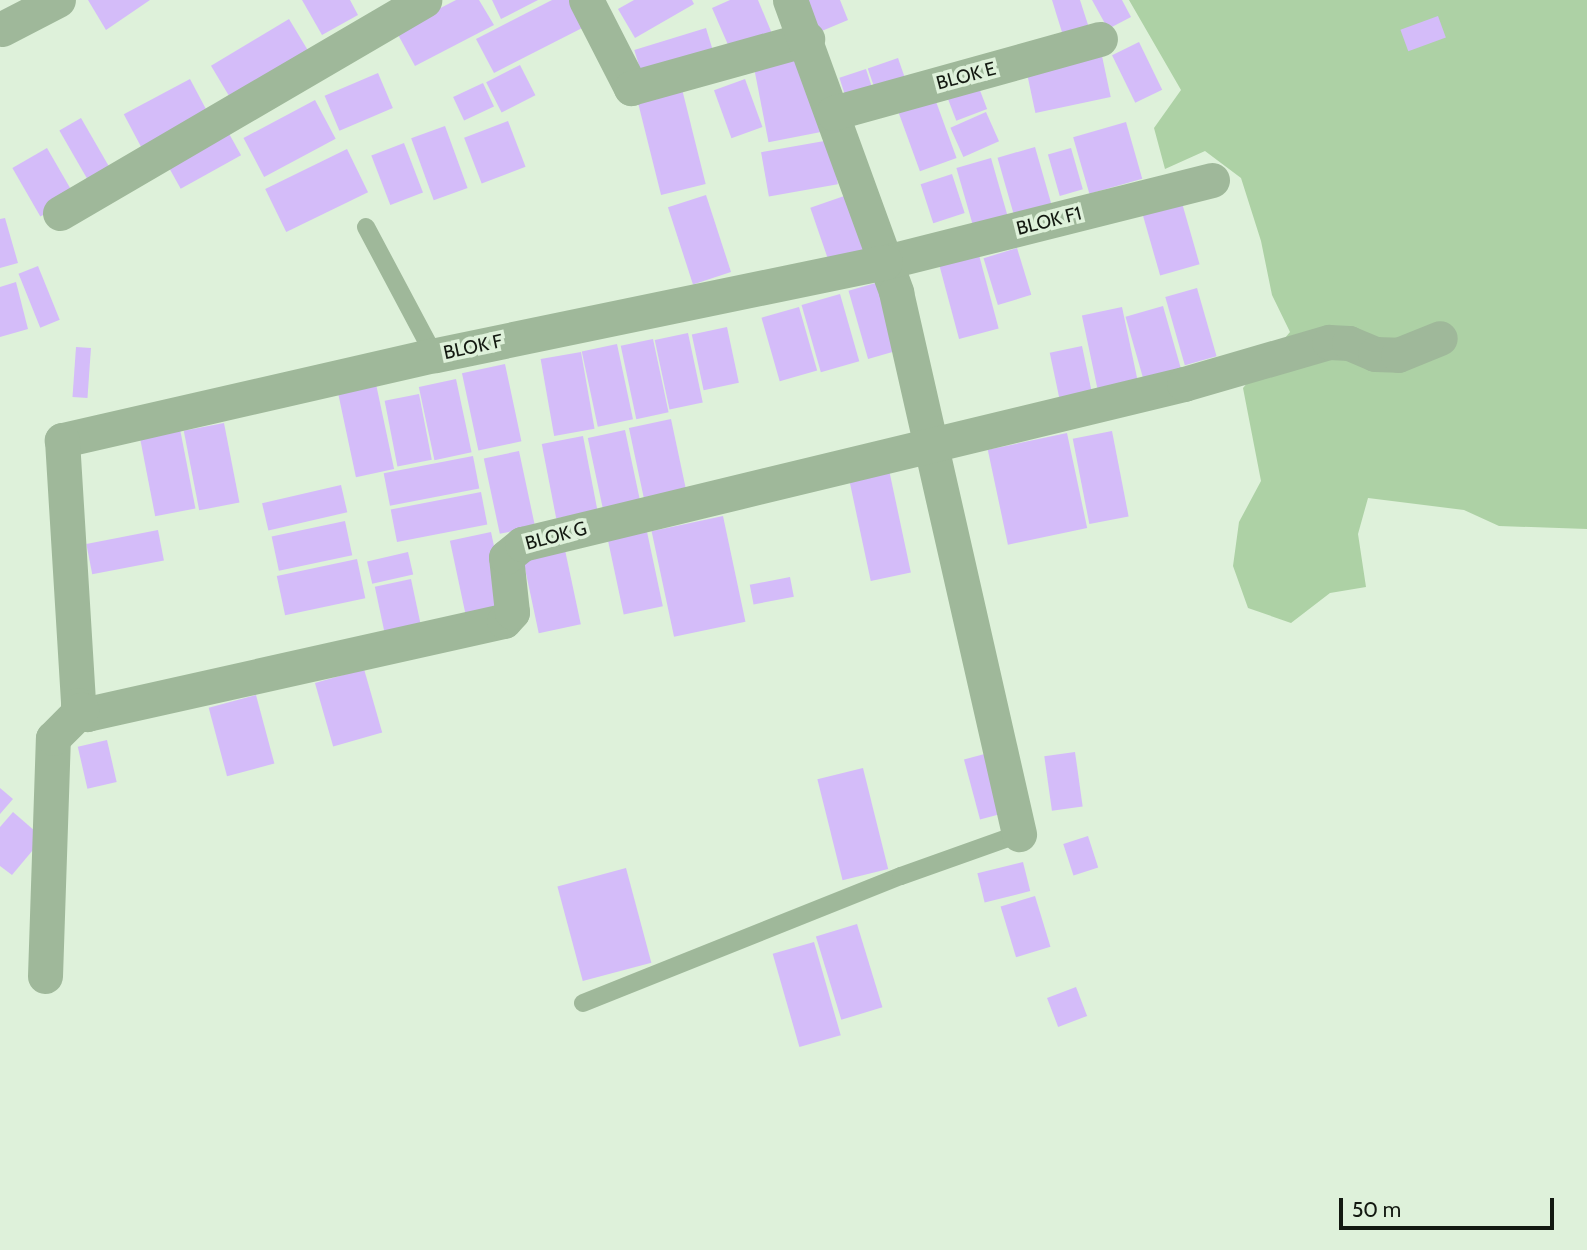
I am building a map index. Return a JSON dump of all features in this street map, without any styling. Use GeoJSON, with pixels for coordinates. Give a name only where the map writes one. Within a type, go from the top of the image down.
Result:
{"type":"FeatureCollection","features":[{"type":"Feature","properties":{"kind":"street"},"geometry":{"type":"LineString","coordinates":[[2,29],[58,0]]}},
{"type":"Feature","properties":{"kind":"street"},"geometry":{"type":"LineString","coordinates":[[60,213],[389,9],[424,0]]}},
{"type":"Feature","properties":{"kind":"street"},"geometry":{"type":"LineString","coordinates":[[586,0],[631,88],[807,39]]}},
{"type":"Feature","properties":{"kind":"street"},"geometry":{"type":"LineString","coordinates":[[790,0],[807,39],[885,262],[1019,834]]}},
{"type":"Feature","properties":{"kind":"street","name":"BLOK E"},"geometry":{"type":"LineString","coordinates":[[833,113],[1100,39]]}},
{"type":"Feature","properties":{"kind":"street","name":"BLOK F1"},"geometry":{"type":"LineString","coordinates":[[885,262],[1212,180]]}},
{"type":"Feature","properties":{"kind":"street","name":"BLOK F"},"geometry":{"type":"LineString","coordinates":[[84,712],[62,440],[434,355],[885,262]]}},
{"type":"Feature","properties":{"kind":"street"},"geometry":{"type":"LineString","coordinates":[[929,443],[1222,375],[1329,342],[1349,343],[1375,354],[1398,355],[1440,338]]}},
{"type":"Feature","properties":{"kind":"street","name":"BLOK G"},"geometry":{"type":"LineString","coordinates":[[84,712],[504,621],[512,612],[506,556],[522,544],[929,443]]}},
{"type":"Feature","properties":{"kind":"street"},"geometry":{"type":"LineString","coordinates":[[45,976],[53,738],[84,712]]}},
{"type":"Feature","properties":{"kind":"lane"},"geometry":{"type":"LineString","coordinates":[[366,227],[434,355]]}},
{"type":"Feature","properties":{"kind":"lane"},"geometry":{"type":"LineString","coordinates":[[583,1003],[901,876],[1019,834]]}},
{"type":"Feature","properties":{"kind":"green space"},"geometry":{"type":"Polygon","coordinates":[[[1129,0],[1587,0],[1587,529],[1499,526],[1464,510],[1368,498],[1358,534],[1366,587],[1330,593],[1291,623],[1248,608],[1233,566],[1239,522],[1261,481],[1243,388],[1290,332],[1272,295],[1261,241],[1241,178],[1205,151],[1165,169],[1154,128],[1181,90],[1129,0]]]}},
{"type":"Feature","properties":{"kind":"building"},"geometry":{"type":"Polygon","coordinates":[[[88,0],[150,0],[106,30],[88,0]]]}},
{"type":"Feature","properties":{"kind":"building"},"geometry":{"type":"Polygon","coordinates":[[[302,0],[350,0],[358,15],[322,35],[302,0]]]}},
{"type":"Feature","properties":{"kind":"building"},"geometry":{"type":"Polygon","coordinates":[[[456,0],[479,0],[494,25],[415,66],[396,31],[456,0]]]}},
{"type":"Feature","properties":{"kind":"building"},"geometry":{"type":"Polygon","coordinates":[[[492,0],[538,0],[501,19],[492,0]]]}},
{"type":"Feature","properties":{"kind":"building"},"geometry":{"type":"Polygon","coordinates":[[[552,0],[577,0],[590,24],[494,73],[476,39],[552,0]]]}},
{"type":"Feature","properties":{"kind":"building"},"geometry":{"type":"Polygon","coordinates":[[[634,0],[692,0],[694,4],[635,38],[618,9],[634,0]]]}},
{"type":"Feature","properties":{"kind":"building"},"geometry":{"type":"Polygon","coordinates":[[[730,0],[758,0],[773,36],[732,54],[712,8],[730,0]]]}},
{"type":"Feature","properties":{"kind":"building"},"geometry":{"type":"Polygon","coordinates":[[[804,0],[840,0],[848,20],[817,33],[804,0]]]}},
{"type":"Feature","properties":{"kind":"building"},"geometry":{"type":"Polygon","coordinates":[[[1052,0],[1080,0],[1091,34],[1065,42],[1052,0]]]}},
{"type":"Feature","properties":{"kind":"building"},"geometry":{"type":"Polygon","coordinates":[[[1092,0],[1122,0],[1131,17],[1108,29],[1092,0]]]}},
{"type":"Feature","properties":{"kind":"building"},"geometry":{"type":"Polygon","coordinates":[[[1438,16],[1446,38],[1408,51],[1400,30],[1438,16]]]}},
{"type":"Feature","properties":{"kind":"building"},"geometry":{"type":"Polygon","coordinates":[[[289,19],[311,56],[233,103],[211,66],[289,19]]]}},
{"type":"Feature","properties":{"kind":"building"},"geometry":{"type":"Polygon","coordinates":[[[706,28],[715,58],[643,80],[634,50],[706,28]]]}},
{"type":"Feature","properties":{"kind":"building"},"geometry":{"type":"Polygon","coordinates":[[[1139,42],[1162,90],[1135,103],[1112,55],[1139,42]]]}},
{"type":"Feature","properties":{"kind":"building"},"geometry":{"type":"Polygon","coordinates":[[[1102,56],[1111,97],[1035,113],[1027,72],[1102,56]]]}},
{"type":"Feature","properties":{"kind":"building"},"geometry":{"type":"Polygon","coordinates":[[[809,57],[824,132],[769,142],[754,68],[809,57]]]}},
{"type":"Feature","properties":{"kind":"building"},"geometry":{"type":"Polygon","coordinates":[[[898,58],[905,78],[875,88],[868,68],[898,58]]]}},
{"type":"Feature","properties":{"kind":"building"},"geometry":{"type":"Polygon","coordinates":[[[520,65],[535,95],[502,113],[486,82],[520,65]]]}},
{"type":"Feature","properties":{"kind":"building"},"geometry":{"type":"Polygon","coordinates":[[[866,69],[872,88],[846,97],[839,78],[866,69]]]}},
{"type":"Feature","properties":{"kind":"building"},"geometry":{"type":"Polygon","coordinates":[[[378,73],[393,108],[339,131],[325,96],[378,73]]]}},
{"type":"Feature","properties":{"kind":"building"},"geometry":{"type":"Polygon","coordinates":[[[190,79],[210,117],[144,152],[124,114],[190,79]]]}},
{"type":"Feature","properties":{"kind":"building"},"geometry":{"type":"Polygon","coordinates":[[[745,79],[762,127],[731,138],[714,90],[745,79]]]}},
{"type":"Feature","properties":{"kind":"building"},"geometry":{"type":"Polygon","coordinates":[[[976,80],[987,109],[956,121],[945,92],[976,80]]]}},
{"type":"Feature","properties":{"kind":"building"},"geometry":{"type":"Polygon","coordinates":[[[483,83],[494,107],[464,121],[453,97],[483,83]]]}},
{"type":"Feature","properties":{"kind":"building"},"geometry":{"type":"Polygon","coordinates":[[[681,85],[706,184],[661,195],[636,96],[681,85]]]}},
{"type":"Feature","properties":{"kind":"building"},"geometry":{"type":"Polygon","coordinates":[[[934,96],[957,158],[920,171],[897,109],[934,96]]]}},
{"type":"Feature","properties":{"kind":"building"},"geometry":{"type":"Polygon","coordinates":[[[315,100],[336,139],[264,177],[243,138],[315,100]]]}},
{"type":"Feature","properties":{"kind":"building"},"geometry":{"type":"Polygon","coordinates":[[[986,112],[999,141],[963,157],[950,128],[986,112]]]}},
{"type":"Feature","properties":{"kind":"building"},"geometry":{"type":"Polygon","coordinates":[[[81,118],[111,170],[89,182],[59,130],[81,118]]]}},
{"type":"Feature","properties":{"kind":"building"},"geometry":{"type":"Polygon","coordinates":[[[508,121],[526,167],[482,184],[464,138],[508,121]]]}},
{"type":"Feature","properties":{"kind":"building"},"geometry":{"type":"Polygon","coordinates":[[[1126,122],[1142,179],[1089,194],[1073,137],[1126,122]]]}},
{"type":"Feature","properties":{"kind":"building"},"geometry":{"type":"Polygon","coordinates":[[[445,126],[468,188],[434,200],[411,138],[445,126]]]}},
{"type":"Feature","properties":{"kind":"building"},"geometry":{"type":"Polygon","coordinates":[[[227,130],[241,155],[181,189],[167,163],[227,130]]]}},
{"type":"Feature","properties":{"kind":"building"},"geometry":{"type":"Polygon","coordinates":[[[830,140],[838,184],[769,196],[761,152],[830,140]]]}},
{"type":"Feature","properties":{"kind":"building"},"geometry":{"type":"Polygon","coordinates":[[[404,143],[423,192],[390,205],[371,156],[404,143]]]}},
{"type":"Feature","properties":{"kind":"building"},"geometry":{"type":"Polygon","coordinates":[[[1035,147],[1052,208],[1015,218],[998,158],[1035,147]]]}},
{"type":"Feature","properties":{"kind":"building"},"geometry":{"type":"Polygon","coordinates":[[[47,148],[75,196],[40,216],[12,168],[47,148]]]}},
{"type":"Feature","properties":{"kind":"building"},"geometry":{"type":"Polygon","coordinates":[[[1071,148],[1083,189],[1060,196],[1048,155],[1071,148]]]}},
{"type":"Feature","properties":{"kind":"building"},"geometry":{"type":"Polygon","coordinates":[[[347,149],[368,192],[286,232],[265,189],[347,149]]]}},
{"type":"Feature","properties":{"kind":"building"},"geometry":{"type":"Polygon","coordinates":[[[991,158],[1009,221],[975,231],[956,168],[991,158]]]}},
{"type":"Feature","properties":{"kind":"building"},"geometry":{"type":"Polygon","coordinates":[[[952,174],[965,213],[933,223],[921,184],[952,174]]]}},
{"type":"Feature","properties":{"kind":"building"},"geometry":{"type":"Polygon","coordinates":[[[850,194],[869,250],[829,263],[810,208],[850,194]]]}},
{"type":"Feature","properties":{"kind":"building"},"geometry":{"type":"Polygon","coordinates":[[[706,195],[731,272],[693,284],[668,207],[706,195]]]}},
{"type":"Feature","properties":{"kind":"building"},"geometry":{"type":"Polygon","coordinates":[[[1180,196],[1200,264],[1160,276],[1141,207],[1180,196]]]}},
{"type":"Feature","properties":{"kind":"building"},"geometry":{"type":"Polygon","coordinates":[[[5,218],[18,263],[0,268],[0,219],[5,218]]]}},
{"type":"Feature","properties":{"kind":"building"},"geometry":{"type":"Polygon","coordinates":[[[1017,248],[1031,295],[998,305],[984,258],[1017,248]]]}},
{"type":"Feature","properties":{"kind":"building"},"geometry":{"type":"Polygon","coordinates":[[[979,255],[999,328],[959,339],[939,266],[979,255]]]}},
{"type":"Feature","properties":{"kind":"building"},"geometry":{"type":"Polygon","coordinates":[[[38,266],[60,320],[40,328],[19,274],[38,266]]]}},
{"type":"Feature","properties":{"kind":"building"},"geometry":{"type":"Polygon","coordinates":[[[886,280],[906,348],[868,359],[849,291],[886,280]]]}},
{"type":"Feature","properties":{"kind":"building"},"geometry":{"type":"Polygon","coordinates":[[[16,282],[28,329],[0,337],[0,287],[16,282]]]}},
{"type":"Feature","properties":{"kind":"building"},"geometry":{"type":"Polygon","coordinates":[[[1197,288],[1217,356],[1185,365],[1165,297],[1197,288]]]}},
{"type":"Feature","properties":{"kind":"building"},"geometry":{"type":"Polygon","coordinates":[[[840,294],[859,361],[821,372],[802,305],[840,294]]]}},
{"type":"Feature","properties":{"kind":"building"},"geometry":{"type":"Polygon","coordinates":[[[1163,306],[1181,369],[1144,380],[1126,317],[1163,306]]]}},
{"type":"Feature","properties":{"kind":"building"},"geometry":{"type":"Polygon","coordinates":[[[799,307],[817,370],[780,381],[762,318],[799,307]]]}},
{"type":"Feature","properties":{"kind":"building"},"geometry":{"type":"Polygon","coordinates":[[[1122,307],[1138,381],[1098,390],[1082,316],[1122,307]]]}},
{"type":"Feature","properties":{"kind":"building"},"geometry":{"type":"Polygon","coordinates":[[[727,327],[739,383],[704,390],[692,334],[727,327]]]}},
{"type":"Feature","properties":{"kind":"building"},"geometry":{"type":"Polygon","coordinates":[[[688,333],[703,402],[670,410],[655,340],[688,333]]]}},
{"type":"Feature","properties":{"kind":"building"},"geometry":{"type":"Polygon","coordinates":[[[653,339],[669,412],[636,419],[621,346],[653,339]]]}},
{"type":"Feature","properties":{"kind":"building"},"geometry":{"type":"Polygon","coordinates":[[[617,344],[633,419],[598,427],[582,351],[617,344]]]}},
{"type":"Feature","properties":{"kind":"building"},"geometry":{"type":"Polygon","coordinates":[[[1082,346],[1092,395],[1060,402],[1050,353],[1082,346]]]}},
{"type":"Feature","properties":{"kind":"building"},"geometry":{"type":"Polygon","coordinates":[[[76,347],[91,348],[87,398],[73,397],[76,347]]]}},
{"type":"Feature","properties":{"kind":"building"},"geometry":{"type":"Polygon","coordinates":[[[581,352],[595,429],[554,436],[541,359],[581,352]]]}},
{"type":"Feature","properties":{"kind":"building"},"geometry":{"type":"Polygon","coordinates":[[[505,364],[521,441],[478,450],[462,373],[505,364]]]}},
{"type":"Feature","properties":{"kind":"building"},"geometry":{"type":"Polygon","coordinates":[[[456,379],[472,452],[434,460],[419,387],[456,379]]]}},
{"type":"Feature","properties":{"kind":"building"},"geometry":{"type":"Polygon","coordinates":[[[376,384],[394,469],[356,477],[338,392],[376,384]]]}},
{"type":"Feature","properties":{"kind":"building"},"geometry":{"type":"Polygon","coordinates":[[[419,394],[432,460],[397,466],[385,401],[419,394]]]}},
{"type":"Feature","properties":{"kind":"building"},"geometry":{"type":"Polygon","coordinates":[[[671,419],[687,494],[645,503],[629,428],[671,419]]]}},
{"type":"Feature","properties":{"kind":"building"},"geometry":{"type":"Polygon","coordinates":[[[224,423],[239,503],[199,510],[184,431],[224,423]]]}},
{"type":"Feature","properties":{"kind":"building"},"geometry":{"type":"Polygon","coordinates":[[[180,429],[195,509],[155,516],[140,437],[180,429]]]}},
{"type":"Feature","properties":{"kind":"building"},"geometry":{"type":"Polygon","coordinates":[[[625,430],[641,503],[603,511],[588,438],[625,430]]]}},
{"type":"Feature","properties":{"kind":"building"},"geometry":{"type":"Polygon","coordinates":[[[1112,431],[1129,516],[1089,524],[1073,439],[1112,431]]]}},
{"type":"Feature","properties":{"kind":"building"},"geometry":{"type":"Polygon","coordinates":[[[1067,433],[1087,528],[1008,545],[988,450],[1067,433]]]}},
{"type":"Feature","properties":{"kind":"building"},"geometry":{"type":"Polygon","coordinates":[[[583,436],[598,511],[556,519],[542,444],[583,436]]]}},
{"type":"Feature","properties":{"kind":"building"},"geometry":{"type":"Polygon","coordinates":[[[519,451],[535,526],[500,534],[484,458],[519,451]]]}},
{"type":"Feature","properties":{"kind":"building"},"geometry":{"type":"Polygon","coordinates":[[[473,456],[479,488],[390,506],[384,473],[473,456]]]}},
{"type":"Feature","properties":{"kind":"building"},"geometry":{"type":"Polygon","coordinates":[[[888,465],[911,573],[871,581],[848,474],[888,465]]]}},
{"type":"Feature","properties":{"kind":"building"},"geometry":{"type":"Polygon","coordinates":[[[341,485],[347,512],[268,531],[262,503],[341,485]]]}},
{"type":"Feature","properties":{"kind":"building"},"geometry":{"type":"Polygon","coordinates":[[[481,492],[487,524],[397,542],[391,510],[481,492]]]}},
{"type":"Feature","properties":{"kind":"building"},"geometry":{"type":"Polygon","coordinates":[[[723,516],[745,622],[674,637],[652,531],[723,516]]]}},
{"type":"Feature","properties":{"kind":"building"},"geometry":{"type":"Polygon","coordinates":[[[345,521],[352,555],[279,571],[272,537],[345,521]]]}},
{"type":"Feature","properties":{"kind":"building"},"geometry":{"type":"Polygon","coordinates":[[[646,527],[663,606],[624,615],[607,535],[646,527]]]}},
{"type":"Feature","properties":{"kind":"building"},"geometry":{"type":"Polygon","coordinates":[[[158,530],[164,560],[92,574],[86,544],[158,530]]]}},
{"type":"Feature","properties":{"kind":"building"},"geometry":{"type":"Polygon","coordinates":[[[491,532],[507,608],[466,617],[450,541],[491,532]]]}},
{"type":"Feature","properties":{"kind":"building"},"geometry":{"type":"Polygon","coordinates":[[[565,550],[581,624],[539,633],[523,559],[565,550]]]}},
{"type":"Feature","properties":{"kind":"building"},"geometry":{"type":"Polygon","coordinates":[[[408,552],[413,574],[372,584],[367,561],[408,552]]]}},
{"type":"Feature","properties":{"kind":"building"},"geometry":{"type":"Polygon","coordinates":[[[357,559],[365,598],[285,615],[277,576],[357,559]]]}},
{"type":"Feature","properties":{"kind":"building"},"geometry":{"type":"Polygon","coordinates":[[[790,577],[794,597],[754,604],[750,585],[790,577]]]}},
{"type":"Feature","properties":{"kind":"building"},"geometry":{"type":"Polygon","coordinates":[[[411,579],[422,630],[386,638],[375,587],[411,579]]]}},
{"type":"Feature","properties":{"kind":"building"},"geometry":{"type":"Polygon","coordinates":[[[364,669],[382,732],[333,747],[315,683],[364,669]]]}},
{"type":"Feature","properties":{"kind":"building"},"geometry":{"type":"Polygon","coordinates":[[[256,695],[274,764],[227,776],[209,708],[256,695]]]}},
{"type":"Feature","properties":{"kind":"building"},"geometry":{"type":"Polygon","coordinates":[[[107,740],[117,782],[87,789],[78,747],[107,740]]]}},
{"type":"Feature","properties":{"kind":"building"},"geometry":{"type":"Polygon","coordinates":[[[992,752],[1008,812],[980,819],[964,760],[992,752]]]}},
{"type":"Feature","properties":{"kind":"building"},"geometry":{"type":"Polygon","coordinates":[[[1075,752],[1083,806],[1052,811],[1044,756],[1075,752]]]}},
{"type":"Feature","properties":{"kind":"building"},"geometry":{"type":"Polygon","coordinates":[[[863,768],[888,869],[843,880],[817,779],[863,768]]]}},
{"type":"Feature","properties":{"kind":"building"},"geometry":{"type":"Polygon","coordinates":[[[0,788],[13,799],[0,814],[0,788]]]}},
{"type":"Feature","properties":{"kind":"building"},"geometry":{"type":"Polygon","coordinates":[[[13,812],[43,838],[12,875],[0,866],[0,827],[13,812]]]}},
{"type":"Feature","properties":{"kind":"building"},"geometry":{"type":"Polygon","coordinates":[[[1088,836],[1098,867],[1073,875],[1063,844],[1088,836]]]}},
{"type":"Feature","properties":{"kind":"building"},"geometry":{"type":"Polygon","coordinates":[[[1023,862],[1030,891],[985,902],[977,873],[1023,862]]]}},
{"type":"Feature","properties":{"kind":"building"},"geometry":{"type":"Polygon","coordinates":[[[626,868],[651,963],[583,981],[557,886],[626,868]]]}},
{"type":"Feature","properties":{"kind":"building"},"geometry":{"type":"Polygon","coordinates":[[[1035,896],[1050,947],[1016,957],[1001,907],[1035,896]]]}},
{"type":"Feature","properties":{"kind":"building"},"geometry":{"type":"Polygon","coordinates":[[[857,924],[882,1007],[841,1020],[816,937],[857,924]]]}},
{"type":"Feature","properties":{"kind":"building"},"geometry":{"type":"Polygon","coordinates":[[[814,942],[841,1035],[799,1047],[773,954],[814,942]]]}},
{"type":"Feature","properties":{"kind":"building"},"geometry":{"type":"Polygon","coordinates":[[[1076,987],[1087,1016],[1058,1027],[1047,998],[1076,987]]]}}]}
